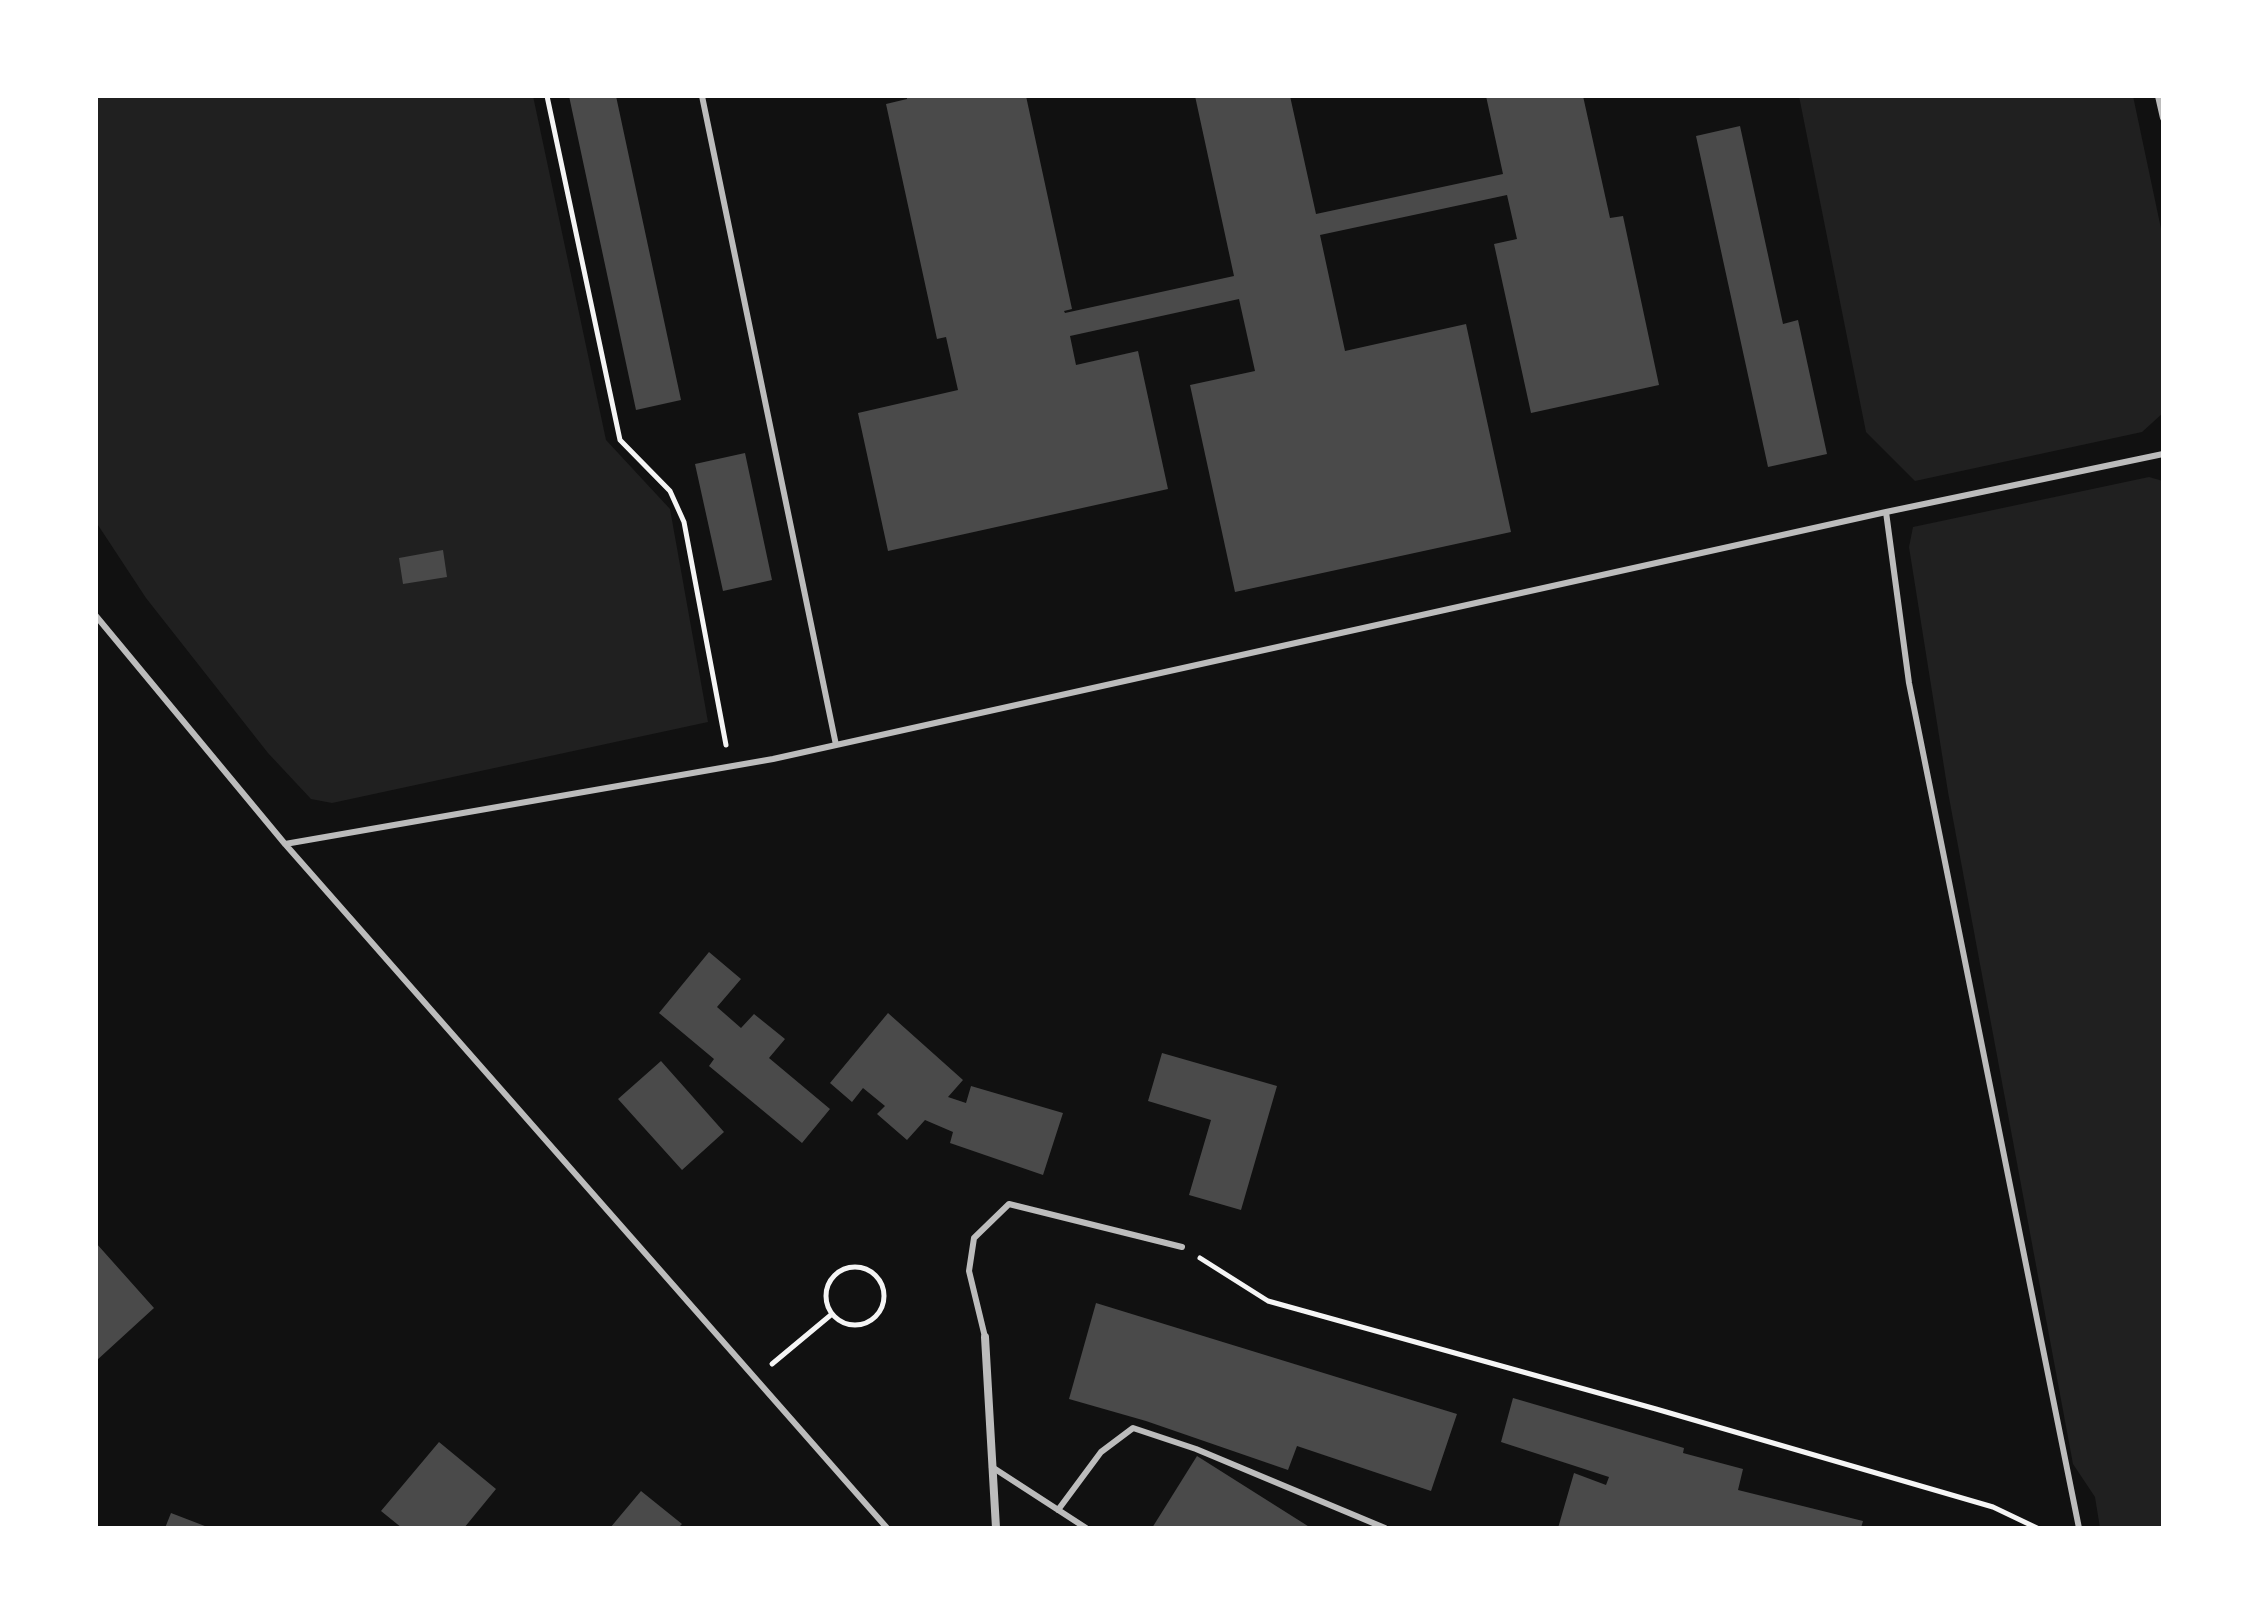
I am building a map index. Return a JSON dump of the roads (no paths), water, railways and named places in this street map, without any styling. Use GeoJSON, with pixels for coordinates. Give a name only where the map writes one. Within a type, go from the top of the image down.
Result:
{"type":"FeatureCollection","features":[{"type":"Feature","properties":{"kind":"street"},"geometry":{"type":"LineString","coordinates":[[985,1337],[996,1528]]}},
{"type":"Feature","properties":{"kind":"lane"},"geometry":{"type":"LineString","coordinates":[[702,96],[836,745]]}},
{"type":"Feature","properties":{"kind":"lane"},"geometry":{"type":"LineString","coordinates":[[2158,96],[2163,118]]}},
{"type":"Feature","properties":{"kind":"lane"},"geometry":{"type":"LineString","coordinates":[[285,844],[773,759],[1886,512],[2163,454]]}},
{"type":"Feature","properties":{"kind":"lane"},"geometry":{"type":"LineString","coordinates":[[1886,512],[1909,683],[2079,1528]]}},
{"type":"Feature","properties":{"kind":"lane"},"geometry":{"type":"LineString","coordinates":[[96,616],[285,844],[887,1528]]}},
{"type":"Feature","properties":{"kind":"lane"},"geometry":{"type":"LineString","coordinates":[[985,1337],[969,1271],[974,1238],[1009,1204],[1182,1247]]}},
{"type":"Feature","properties":{"kind":"lane"},"geometry":{"type":"LineString","coordinates":[[1058,1510],[1101,1452],[1133,1428],[1196,1449],[1385,1528]]}},
{"type":"Feature","properties":{"kind":"lane"},"geometry":{"type":"LineString","coordinates":[[992,1467],[1086,1528]]}}]}
